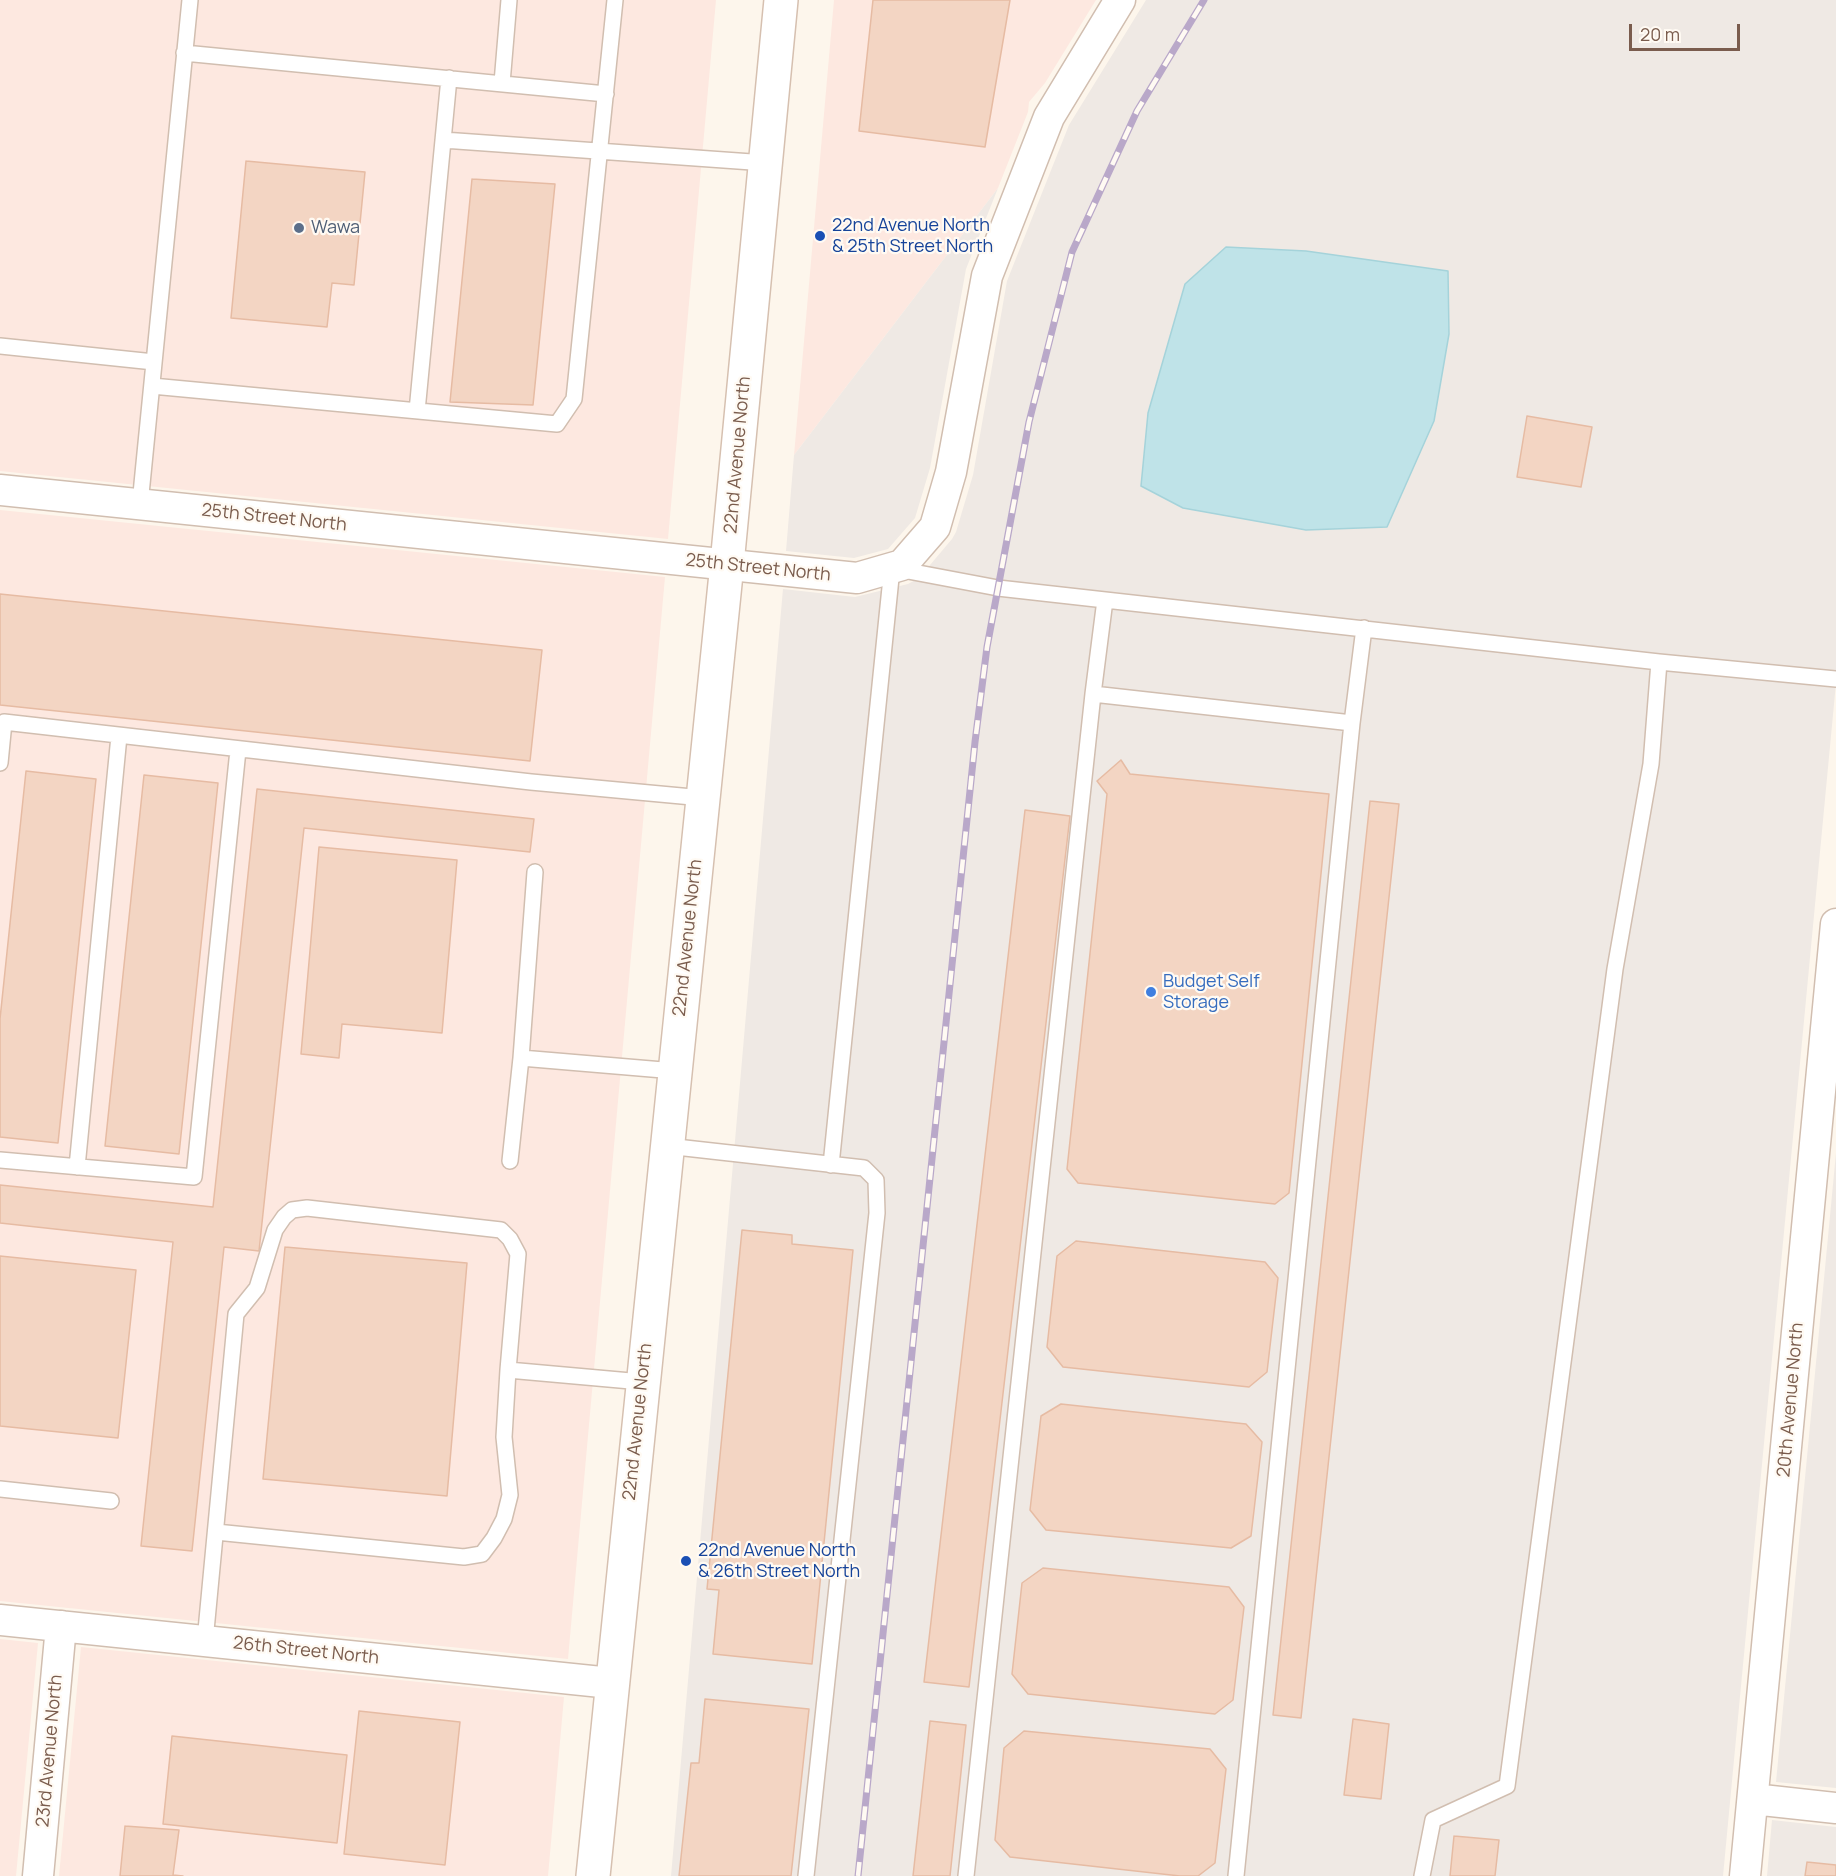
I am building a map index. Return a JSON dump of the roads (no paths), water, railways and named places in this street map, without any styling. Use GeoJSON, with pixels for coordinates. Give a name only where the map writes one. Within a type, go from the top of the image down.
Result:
{"type":"FeatureCollection","features":[{"type":"Feature","properties":{"kind":"main road","name":"22nd Avenue North"},"geometry":{"type":"LineString","coordinates":[[592,1876],[728,564],[781,0]]}},
{"type":"Feature","properties":{"kind":"street","name":"25th Street North"},"geometry":{"type":"LineString","coordinates":[[0,490],[857,578],[902,566],[935,527],[951,472],[987,276],[1049,117],[1120,0]]}},
{"type":"Feature","properties":{"kind":"street","name":"20th Avenue North"},"geometry":{"type":"LineString","coordinates":[[1745,1876],[1836,924]]}},
{"type":"Feature","properties":{"kind":"street","name":"26th Street North"},"geometry":{"type":"LineString","coordinates":[[0,1620],[611,1683]]}},
{"type":"Feature","properties":{"kind":"street","name":"23rd Avenue North"},"geometry":{"type":"LineString","coordinates":[[38,1876],[61,1626]]}},
{"type":"Feature","properties":{"kind":"street"},"geometry":{"type":"LineString","coordinates":[[1753,1799],[1836,1808]]}},
{"type":"Feature","properties":{"kind":"lane"},"geometry":{"type":"LineString","coordinates":[[140,504],[190,0]]}},
{"type":"Feature","properties":{"kind":"lane"},"geometry":{"type":"LineString","coordinates":[[502,83],[509,0]]}},
{"type":"Feature","properties":{"kind":"lane"},"geometry":{"type":"LineString","coordinates":[[152,386],[557,424],[574,399],[615,0]]}},
{"type":"Feature","properties":{"kind":"lane"},"geometry":{"type":"LineString","coordinates":[[184,53],[606,94]]}},
{"type":"Feature","properties":{"kind":"lane"},"geometry":{"type":"LineString","coordinates":[[417,411],[449,78]]}},
{"type":"Feature","properties":{"kind":"lane"},"geometry":{"type":"LineString","coordinates":[[443,140],[766,163]]}},
{"type":"Feature","properties":{"kind":"lane"},"geometry":{"type":"LineString","coordinates":[[0,346],[154,362]]}},
{"type":"Feature","properties":{"kind":"lane"},"geometry":{"type":"LineString","coordinates":[[831,1165],[892,568],[998,588],[1659,662],[1836,679]]}},
{"type":"Feature","properties":{"kind":"lane"},"geometry":{"type":"LineString","coordinates":[[966,1876],[1105,600]]}},
{"type":"Feature","properties":{"kind":"lane"},"geometry":{"type":"LineString","coordinates":[[1236,1876],[1352,723],[1364,628]]}},
{"type":"Feature","properties":{"kind":"lane"},"geometry":{"type":"LineString","coordinates":[[1422,1876],[1433,1820],[1506,1786],[1615,969],[1651,764],[1659,662]]}},
{"type":"Feature","properties":{"kind":"lane"},"geometry":{"type":"LineString","coordinates":[[1094,694],[1352,723]]}},
{"type":"Feature","properties":{"kind":"lane"},"geometry":{"type":"LineString","coordinates":[[0,763],[4,722],[238,750],[703,798]]}},
{"type":"Feature","properties":{"kind":"lane"},"geometry":{"type":"LineString","coordinates":[[77,1167],[119,736]]}},
{"type":"Feature","properties":{"kind":"lane"},"geometry":{"type":"LineString","coordinates":[[0,1160],[194,1178],[238,750]]}},
{"type":"Feature","properties":{"kind":"lane"},"geometry":{"type":"LineString","coordinates":[[510,1161],[535,872]]}},
{"type":"Feature","properties":{"kind":"lane"},"geometry":{"type":"LineString","coordinates":[[520,1058],[675,1071]]}},
{"type":"Feature","properties":{"kind":"lane"},"geometry":{"type":"LineString","coordinates":[[667,1146],[864,1168],[876,1180],[877,1213],[806,1876]]}},
{"type":"Feature","properties":{"kind":"lane"},"geometry":{"type":"LineString","coordinates":[[205,1641],[236,1314],[257,1288],[275,1230],[284,1217],[292,1210],[307,1208],[501,1230],[510,1239],[518,1254],[504,1437],[510,1495],[504,1519],[482,1554],[464,1557],[216,1532]]}},
{"type":"Feature","properties":{"kind":"lane"},"geometry":{"type":"LineString","coordinates":[[508,1370],[642,1382]]}},
{"type":"Feature","properties":{"kind":"lane"},"geometry":{"type":"LineString","coordinates":[[0,1489],[111,1501]]}},
{"type":"Feature","properties":{"kind":"water"},"geometry":{"type":"Polygon","coordinates":[[[1226,247],[1306,251],[1448,271],[1449,334],[1434,421],[1387,527],[1306,530],[1183,508],[1141,486],[1148,413],[1185,284],[1226,247]]]}},
{"type":"Feature","properties":{"kind":"railway"},"geometry":{"type":"LineString","coordinates":[[858,1876],[975,742],[987,647],[1029,422],[1072,252],[1137,111],[1204,0]]}},
{"type":"Feature","properties":{"kind":"place","name":"Wawa"},"geometry":{"type":"Point","coordinates":[299,228]}},
{"type":"Feature","properties":{"kind":"place","name":"22nd Avenue North & 25th Street North"},"geometry":{"type":"Point","coordinates":[820,236]}},
{"type":"Feature","properties":{"kind":"place","name":"Budget Self Storage"},"geometry":{"type":"Point","coordinates":[1151,992]}},
{"type":"Feature","properties":{"kind":"place","name":"22nd Avenue North & 26th Street North"},"geometry":{"type":"Point","coordinates":[686,1561]}}]}
